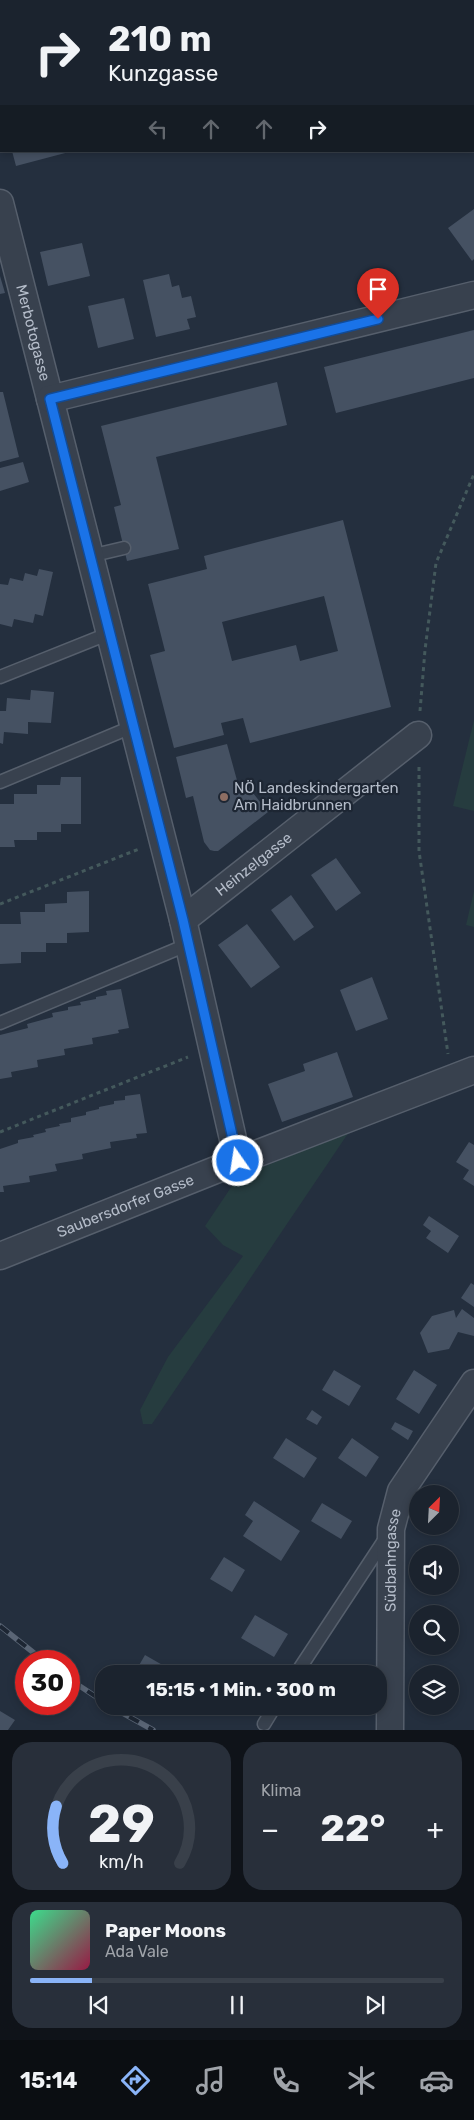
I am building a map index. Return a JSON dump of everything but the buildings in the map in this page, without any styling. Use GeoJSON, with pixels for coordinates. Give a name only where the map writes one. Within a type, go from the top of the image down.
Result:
{"type":"FeatureCollection","features":[{"type":"Feature","properties":{"kind":"street","name":"Merbotogasse"},"geometry":{"type":"LineString","coordinates":[[0,203],[186,932],[238,1161]]}},
{"type":"Feature","properties":{"kind":"street"},"geometry":{"type":"LineString","coordinates":[[50,399],[474,295]]}},
{"type":"Feature","properties":{"kind":"street","name":"Heinzelgasse"},"geometry":{"type":"LineString","coordinates":[[186,932],[418,735]]}},
{"type":"Feature","properties":{"kind":"street","name":"Saubersdorfer Gasse"},"geometry":{"type":"LineString","coordinates":[[0,1256],[238,1161],[464,1074]]}},
{"type":"Feature","properties":{"kind":"street","name":"Südbahngasse"},"geometry":{"type":"LineString","coordinates":[[390,1730],[391,1529],[401,1491],[474,1383]]}},
{"type":"Feature","properties":{"kind":"lane"},"geometry":{"type":"LineString","coordinates":[[90,556],[124,548]]}},
{"type":"Feature","properties":{"kind":"lane"},"geometry":{"type":"LineString","coordinates":[[0,677],[110,632]]}},
{"type":"Feature","properties":{"kind":"lane"},"geometry":{"type":"LineString","coordinates":[[0,782],[134,726]]}},
{"type":"Feature","properties":{"kind":"lane"},"geometry":{"type":"LineString","coordinates":[[0,1023],[186,932]]}},
{"type":"Feature","properties":{"kind":"lane"},"geometry":{"type":"LineString","coordinates":[[302,1665],[391,1529]]}},
{"type":"Feature","properties":{"kind":"lane"},"geometry":{"type":"LineString","coordinates":[[264,1724],[270,1715]]}},
{"type":"Feature","properties":{"kind":"path"},"geometry":{"type":"LineString","coordinates":[[464,1074],[449,1065],[419,851],[418,735],[424,650],[436,563],[474,474]]}},
{"type":"Feature","properties":{"kind":"path"},"geometry":{"type":"LineString","coordinates":[[0,904],[163,840]]}},
{"type":"Feature","properties":{"kind":"path"},"geometry":{"type":"LineString","coordinates":[[0,1132],[212,1048]]}},
{"type":"Feature","properties":{"kind":"green space"},"geometry":{"type":"Polygon","coordinates":[[[474,720],[474,811],[453,806],[474,720]]]}},
{"type":"Feature","properties":{"kind":"green space"},"geometry":{"type":"Polygon","coordinates":[[[474,891],[474,927],[466,925],[474,891]]]}},
{"type":"Feature","properties":{"kind":"green space"},"geometry":{"type":"Polygon","coordinates":[[[349,1132],[152,1424],[143,1424],[140,1410],[168,1357],[243,1256],[223,1245],[205,1226],[238,1177],[349,1132]]]}},
{"type":"Feature","properties":{"kind":"railway"},"geometry":{"type":"LineString","coordinates":[[0,1626],[30,1650]]}},
{"type":"Feature","properties":{"kind":"railway"},"geometry":{"type":"LineString","coordinates":[[80,1686],[95,1696]]}},
{"type":"Feature","properties":{"kind":"railway"},"geometry":{"type":"LineString","coordinates":[[126,1715],[153,1730]]}},
{"type":"Feature","properties":{"kind":"place","name":"NÖ Landeskindergarten Am Haidbrunnen"},"geometry":{"type":"Point","coordinates":[224,797]}},
{"type":"Feature","properties":{"kind":"route"},"geometry":{"type":"LineString","coordinates":[[238,1161],[183,920],[50,399],[378,319]]}}]}
